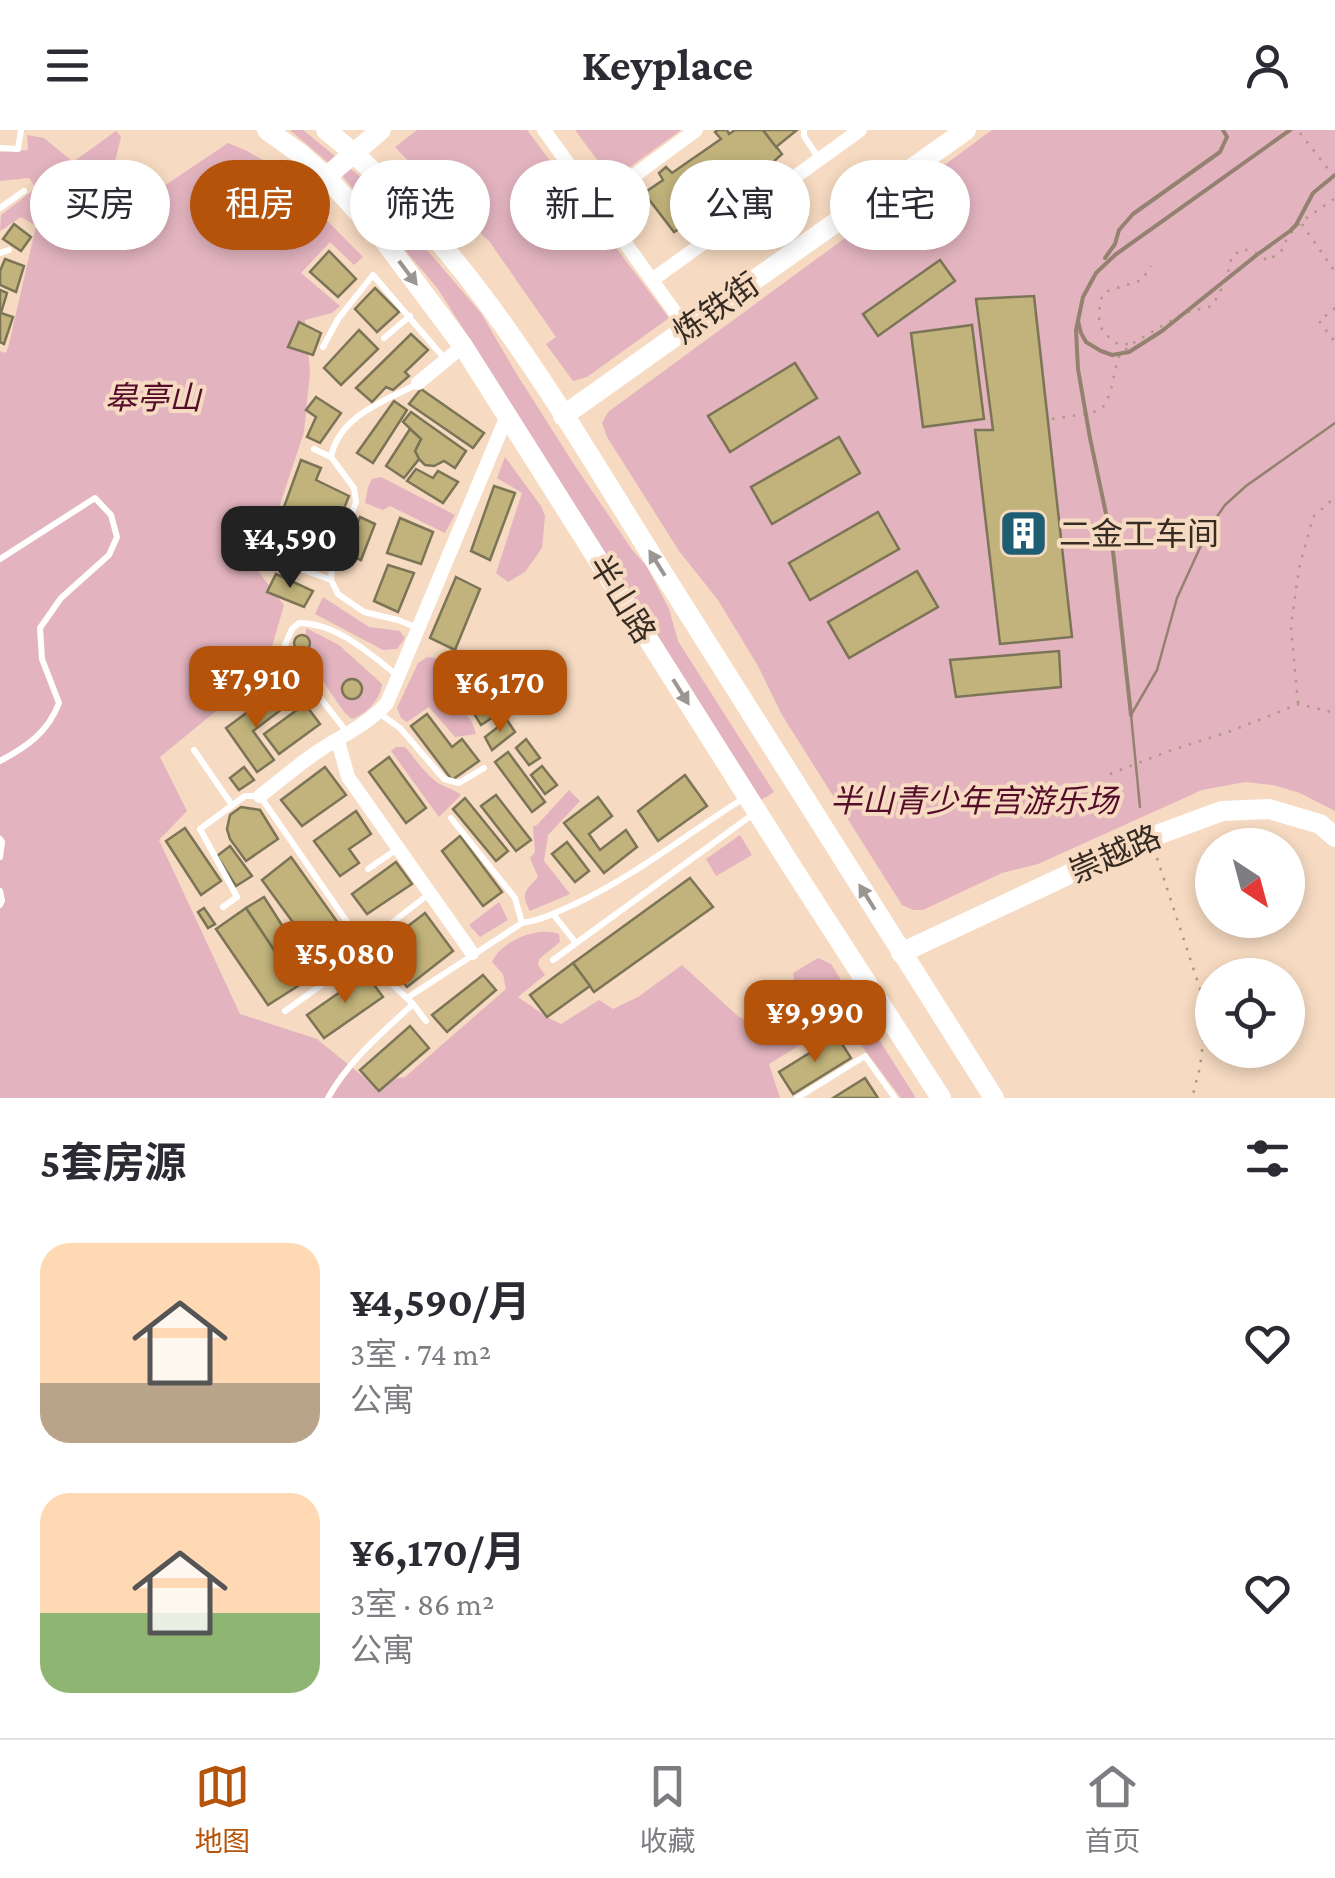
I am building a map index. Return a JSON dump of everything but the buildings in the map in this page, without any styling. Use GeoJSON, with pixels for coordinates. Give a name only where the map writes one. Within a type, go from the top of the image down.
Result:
{"type":"FeatureCollection","features":[{"type":"Feature","properties":{"kind":"main road","name":"半山路"},"geometry":{"type":"LineString","coordinates":[[267,130],[307,160]]}},
{"type":"Feature","properties":{"kind":"main road","name":"半山路"},"geometry":{"type":"LineString","coordinates":[[328,130],[428,227],[491,306],[994,1098]]}},
{"type":"Feature","properties":{"kind":"main road"},"geometry":{"type":"LineString","coordinates":[[302,155],[328,130]]}},
{"type":"Feature","properties":{"kind":"main road"},"geometry":{"type":"LineString","coordinates":[[330,173],[381,130]]}},
{"type":"Feature","properties":{"kind":"main road","name":"炼铁街"},"geometry":{"type":"LineString","coordinates":[[564,416],[966,130]]}},
{"type":"Feature","properties":{"kind":"main road","name":"半山路"},"geometry":{"type":"LineString","coordinates":[[330,181],[383,239],[463,346],[941,1098]]}},
{"type":"Feature","properties":{"kind":"main road","name":"崇越路"},"geometry":{"type":"LineString","coordinates":[[901,953],[1138,842],[1222,811],[1269,809],[1320,824],[1335,838]]}},
{"type":"Feature","properties":{"kind":"street"},"geometry":{"type":"LineString","coordinates":[[544,130],[566,160]]}},
{"type":"Feature","properties":{"kind":"street"},"geometry":{"type":"LineString","coordinates":[[650,164],[696,130]]}},
{"type":"Feature","properties":{"kind":"street"},"geometry":{"type":"LineString","coordinates":[[652,280],[860,130]]}},
{"type":"Feature","properties":{"kind":"street"},"geometry":{"type":"LineString","coordinates":[[631,250],[687,329]]}},
{"type":"Feature","properties":{"kind":"street"},"geometry":{"type":"LineString","coordinates":[[418,384],[463,346]]}},
{"type":"Feature","properties":{"kind":"street"},"geometry":{"type":"LineString","coordinates":[[260,796],[388,703],[507,416]]}},
{"type":"Feature","properties":{"kind":"street"},"geometry":{"type":"LineString","coordinates":[[343,738],[348,777],[472,953]]}},
{"type":"Feature","properties":{"kind":"lane"},"geometry":{"type":"LineString","coordinates":[[0,148],[18,149],[21,130]]}},
{"type":"Feature","properties":{"kind":"lane"},"geometry":{"type":"LineString","coordinates":[[804,130],[820,160]]}},
{"type":"Feature","properties":{"kind":"lane"},"geometry":{"type":"LineString","coordinates":[[2,203],[24,190]]}},
{"type":"Feature","properties":{"kind":"lane"},"geometry":{"type":"LineString","coordinates":[[0,253],[9,250]]}},
{"type":"Feature","properties":{"kind":"lane"},"geometry":{"type":"LineString","coordinates":[[323,347],[338,319],[373,275],[445,359]]}},
{"type":"Feature","properties":{"kind":"lane"},"geometry":{"type":"LineString","coordinates":[[384,338],[410,316]]}},
{"type":"Feature","properties":{"kind":"lane"},"geometry":{"type":"LineString","coordinates":[[331,457],[334,443],[354,417],[418,384]]}},
{"type":"Feature","properties":{"kind":"lane"},"geometry":{"type":"LineString","coordinates":[[314,448],[331,457],[354,488],[356,502],[332,567],[338,594],[364,612],[419,628]]}},
{"type":"Feature","properties":{"kind":"lane"},"geometry":{"type":"LineString","coordinates":[[0,559],[95,498],[111,515],[117,536],[110,556],[62,598],[40,628],[42,659],[59,703],[52,723],[0,761]]}},
{"type":"Feature","properties":{"kind":"lane"},"geometry":{"type":"LineString","coordinates":[[290,565],[332,580]]}},
{"type":"Feature","properties":{"kind":"lane"},"geometry":{"type":"LineString","coordinates":[[343,738],[290,658],[286,646],[292,629],[299,622],[312,623],[352,640],[399,676]]}},
{"type":"Feature","properties":{"kind":"lane"},"geometry":{"type":"LineString","coordinates":[[378,713],[400,728],[444,779],[459,784],[484,768]]}},
{"type":"Feature","properties":{"kind":"lane"},"geometry":{"type":"LineString","coordinates":[[194,750],[232,805]]}},
{"type":"Feature","properties":{"kind":"lane"},"geometry":{"type":"LineString","coordinates":[[223,908],[237,898],[200,828],[245,796],[260,796],[365,948],[426,1020]]}},
{"type":"Feature","properties":{"kind":"lane"},"geometry":{"type":"LineString","coordinates":[[328,1098],[342,1076],[410,1001],[472,953],[522,922],[535,922],[602,891],[752,803]]}},
{"type":"Feature","properties":{"kind":"lane"},"geometry":{"type":"LineString","coordinates":[[552,960],[752,803]]}},
{"type":"Feature","properties":{"kind":"lane"},"geometry":{"type":"LineString","coordinates":[[451,818],[515,898],[522,922]]}},
{"type":"Feature","properties":{"kind":"lane"},"geometry":{"type":"LineString","coordinates":[[0,839],[0,857]]}},
{"type":"Feature","properties":{"kind":"lane"},"geometry":{"type":"LineString","coordinates":[[368,869],[398,848]]}},
{"type":"Feature","properties":{"kind":"lane"},"geometry":{"type":"LineString","coordinates":[[0,891],[0,905]]}},
{"type":"Feature","properties":{"kind":"lane"},"geometry":{"type":"LineString","coordinates":[[286,1011],[430,893]]}},
{"type":"Feature","properties":{"kind":"lane"},"geometry":{"type":"LineString","coordinates":[[552,914],[576,943]]}},
{"type":"Feature","properties":{"kind":"lane"},"geometry":{"type":"LineString","coordinates":[[797,1098],[864,1056],[895,1098]]}},
{"type":"Feature","properties":{"kind":"path"},"geometry":{"type":"LineString","coordinates":[[1300,133],[1335,178]]}},
{"type":"Feature","properties":{"kind":"path"},"geometry":{"type":"LineString","coordinates":[[1052,419],[1092,413],[1103,406],[1110,394],[1118,358],[1130,344],[1184,313],[1212,306],[1226,281],[1232,256],[1243,249],[1268,261],[1283,250],[1285,239],[1335,198]]}},
{"type":"Feature","properties":{"kind":"path"},"geometry":{"type":"LineString","coordinates":[[1301,224],[1335,272]]}},
{"type":"Feature","properties":{"kind":"path"},"geometry":{"type":"LineString","coordinates":[[1130,344],[1118,344],[1104,333],[1099,323],[1100,301],[1105,292],[1142,280],[1151,266]]}},
{"type":"Feature","properties":{"kind":"path"},"geometry":{"type":"LineString","coordinates":[[1335,308],[1319,321],[1335,342]]}},
{"type":"Feature","properties":{"kind":"path"},"geometry":{"type":"LineString","coordinates":[[1298,704],[1291,627],[1300,568],[1313,517],[1335,498]]}},
{"type":"Feature","properties":{"kind":"path"},"geometry":{"type":"LineString","coordinates":[[1110,774],[1298,704],[1335,713]]}},
{"type":"Feature","properties":{"kind":"path"},"geometry":{"type":"LineString","coordinates":[[1157,858],[1207,1010],[1192,1098]]}},
{"type":"Feature","properties":{"kind":"green space"},"geometry":{"type":"Polygon","coordinates":[[[290,130],[303,130],[350,168],[350,185],[330,160],[290,130]]]}},
{"type":"Feature","properties":{"kind":"green space"},"geometry":{"type":"Polygon","coordinates":[[[417,130],[527,130],[550,160],[510,160],[510,250],[618,250],[669,318],[587,377],[573,381],[546,344],[556,337],[490,242],[490,160],[407,160],[395,147],[417,130]]]}},
{"type":"Feature","properties":{"kind":"green space"},"geometry":{"type":"Polygon","coordinates":[[[575,130],[681,130],[640,160],[597,160],[575,130]]]}},
{"type":"Feature","properties":{"kind":"green space","name":"半山青少年宫游乐场"},"geometry":{"type":"Polygon","coordinates":[[[992,130],[1335,130],[1335,811],[1300,793],[1273,785],[1245,782],[1202,790],[1038,864],[1002,873],[923,910],[902,905],[782,715],[718,600],[679,551],[607,437],[602,423],[608,412],[830,249],[970,250],[970,160],[951,160],[992,130]]]}},
{"type":"Feature","properties":{"kind":"green space","name":"皋亭山"},"geometry":{"type":"Polygon","coordinates":[[[116,131],[121,137],[115,160],[76,160],[116,131]]]}},
{"type":"Feature","properties":{"kind":"green space","name":"皋亭山"},"geometry":{"type":"Polygon","coordinates":[[[27,135],[44,138],[71,160],[30,160],[30,179],[0,181],[0,152],[28,150],[27,135]]]}},
{"type":"Feature","properties":{"kind":"green space","name":"皋亭山"},"geometry":{"type":"Polygon","coordinates":[[[228,143],[263,160],[203,160],[228,143]]]}},
{"type":"Feature","properties":{"kind":"green space","name":"皋亭山"},"geometry":{"type":"Polygon","coordinates":[[[190,169],[190,250],[323,250],[301,273],[340,306],[332,313],[305,320],[310,372],[304,432],[258,571],[284,605],[265,671],[160,757],[187,811],[159,840],[240,1014],[317,1039],[371,1083],[405,1077],[506,989],[503,974],[492,962],[503,948],[531,934],[559,934],[560,942],[539,959],[538,965],[545,975],[518,997],[561,1024],[599,1000],[613,1009],[638,997],[682,965],[739,1017],[751,1021],[795,987],[793,973],[818,958],[831,964],[916,1098],[901,1098],[855,1037],[838,1025],[769,1064],[780,1098],[0,1098],[0,351],[6,353],[31,250],[170,250],[170,182],[190,169]]]}},
{"type":"Feature","properties":{"kind":"green space","name":"皋亭山"},"geometry":{"type":"Polygon","coordinates":[[[30,193],[30,222],[21,217],[0,231],[1,215],[30,193]]]}},
{"type":"Feature","properties":{"kind":"green space","name":"皋亭山"},"geometry":{"type":"Polygon","coordinates":[[[330,224],[350,244],[350,250],[363,257],[354,265],[330,242],[330,224]]]}},
{"type":"Feature","properties":{"kind":"green space"},"geometry":{"type":"Polygon","coordinates":[[[405,250],[427,250],[481,313],[575,466],[646,565],[669,609],[678,641],[774,792],[761,800],[438,289],[405,250]]]}},
{"type":"Feature","properties":{"kind":"green space"},"geometry":{"type":"Polygon","coordinates":[[[505,457],[545,516],[542,548],[525,572],[508,582],[496,573],[522,493],[497,478],[505,457]]]}},
{"type":"Feature","properties":{"kind":"green space"},"geometry":{"type":"Polygon","coordinates":[[[381,477],[455,515],[445,533],[390,506],[383,510],[365,503],[372,479],[381,477]]]}},
{"type":"Feature","properties":{"kind":"green space"},"geometry":{"type":"Polygon","coordinates":[[[323,597],[369,627],[400,631],[405,638],[397,649],[383,650],[315,614],[323,597]]]}},
{"type":"Feature","properties":{"kind":"green space"},"geometry":{"type":"Polygon","coordinates":[[[306,628],[339,645],[382,684],[376,700],[362,714],[352,719],[344,712],[306,657],[306,628]]]}},
{"type":"Feature","properties":{"kind":"green space"},"geometry":{"type":"Polygon","coordinates":[[[427,657],[449,668],[445,685],[472,722],[476,734],[455,737],[429,707],[407,722],[401,718],[397,708],[418,663],[427,657]]]}},
{"type":"Feature","properties":{"kind":"green space"},"geometry":{"type":"Polygon","coordinates":[[[405,747],[433,779],[461,795],[439,817],[391,751],[405,747]]]}},
{"type":"Feature","properties":{"kind":"green space"},"geometry":{"type":"Polygon","coordinates":[[[569,790],[580,801],[548,835],[544,861],[570,894],[530,911],[526,892],[538,877],[530,858],[535,852],[533,827],[569,790]]]}},
{"type":"Feature","properties":{"kind":"green space"},"geometry":{"type":"Polygon","coordinates":[[[740,835],[752,855],[716,876],[706,859],[740,835]]]}},
{"type":"Feature","properties":{"kind":"green space"},"geometry":{"type":"Polygon","coordinates":[[[499,902],[508,920],[480,937],[469,925],[499,902]]]}},
{"type":"Feature","properties":{"kind":"tram line"},"geometry":{"type":"LineString","coordinates":[[1140,807],[1131,715],[1157,670],[1177,598],[1209,528],[1225,505],[1246,486],[1335,423]]}},
{"type":"Feature","properties":{"kind":"railway"},"geometry":{"type":"LineString","coordinates":[[1105,258],[1119,230],[1133,214],[1220,152],[1227,137],[1223,130]]}},
{"type":"Feature","properties":{"kind":"railway"},"geometry":{"type":"LineString","coordinates":[[1131,715],[1112,542],[1078,369],[1076,330],[1083,297],[1096,273],[1115,255],[1290,130]]}},
{"type":"Feature","properties":{"kind":"railway"},"geometry":{"type":"LineString","coordinates":[[1078,321],[1086,342],[1112,355],[1129,352],[1162,331],[1290,231],[1313,193],[1335,175]]}},
{"type":"Feature","properties":{"kind":"place","name":"二金工车间"},"geometry":{"type":"Point","coordinates":[1024,534]}}]}
